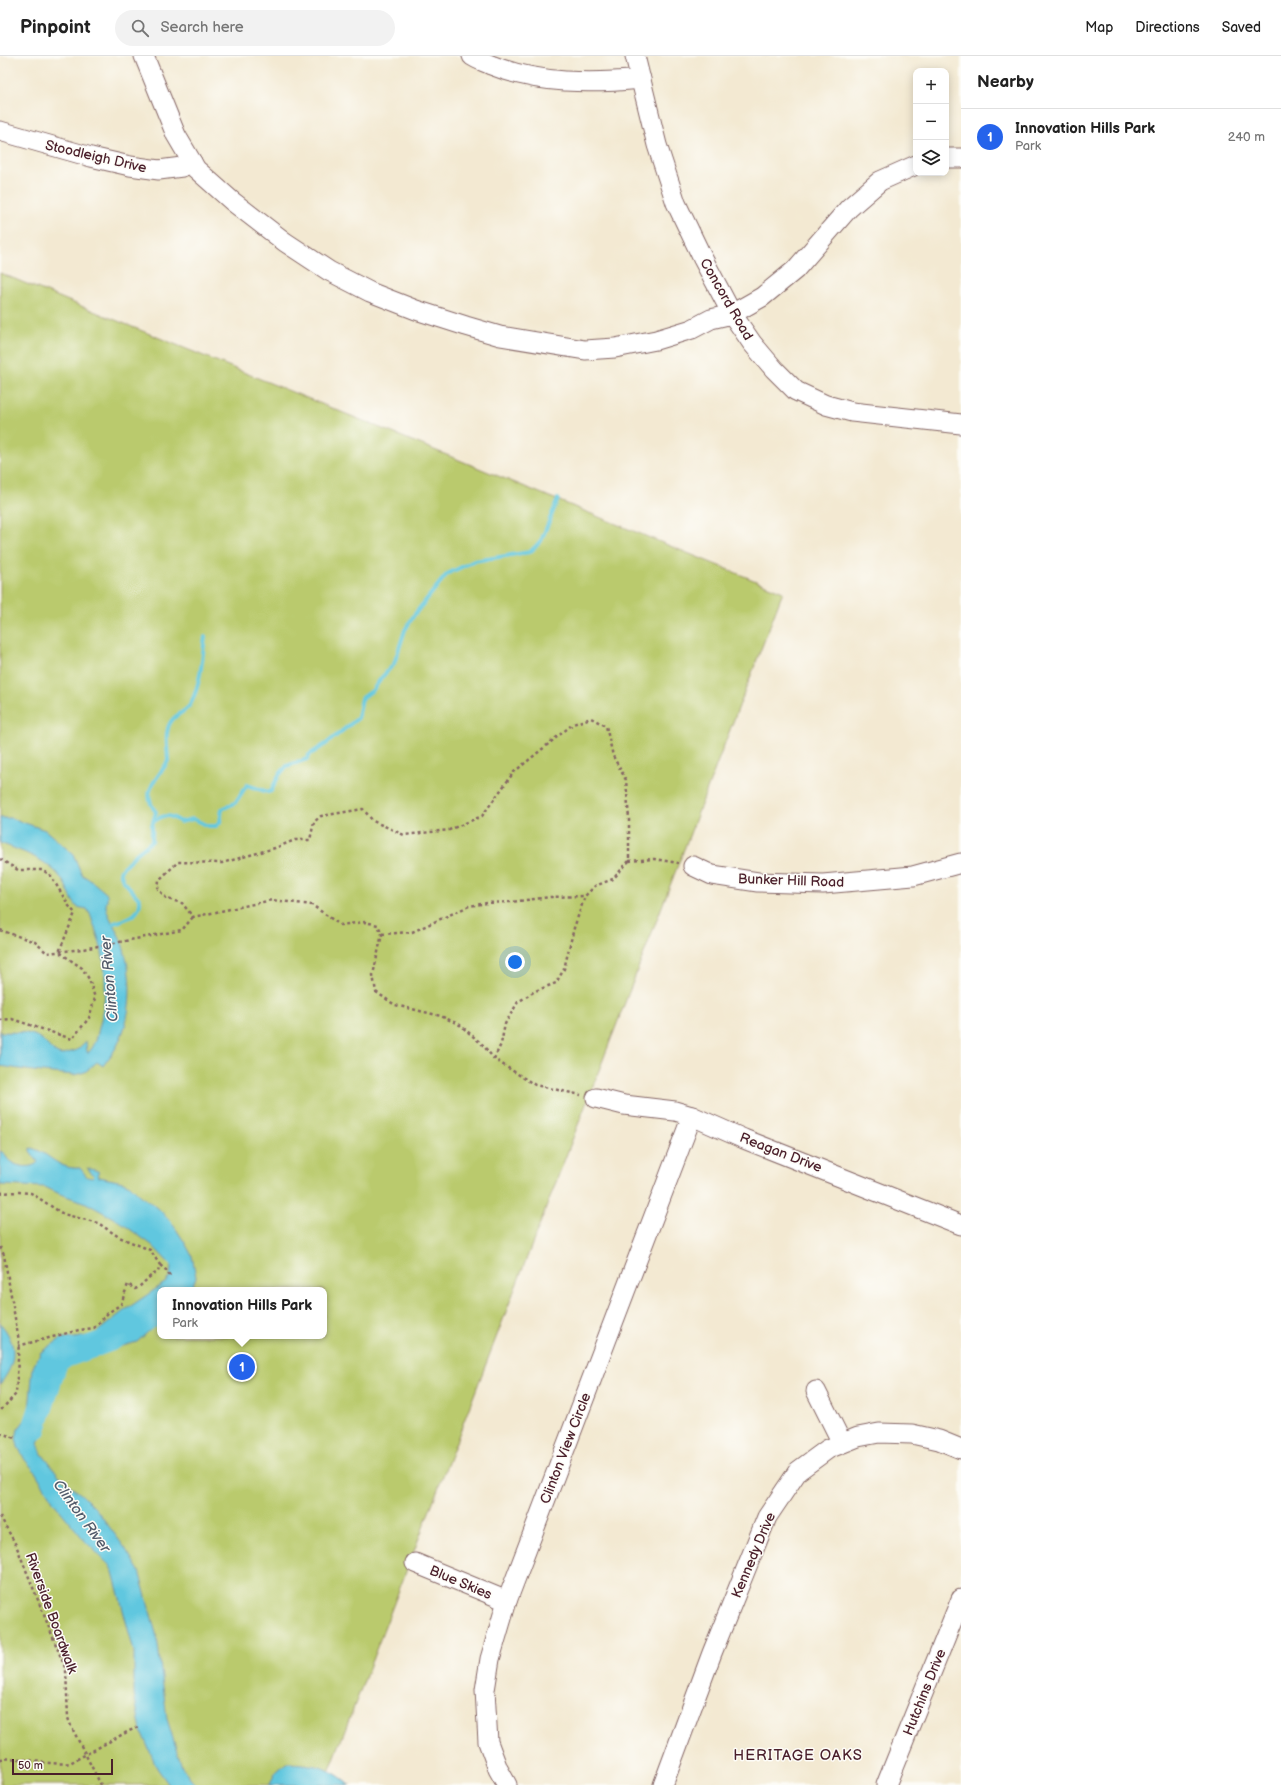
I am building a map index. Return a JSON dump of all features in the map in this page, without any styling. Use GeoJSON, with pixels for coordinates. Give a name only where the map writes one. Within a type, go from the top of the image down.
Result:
{"type":"FeatureCollection","features":[{"type":"Feature","properties":{"kind":"street"},"geometry":{"type":"LineString","coordinates":[[144,56],[176,136],[196,169],[232,201],[285,242],[329,271],[370,292],[416,310],[466,326],[530,342],[585,350],[615,348],[656,340],[692,329],[711,319],[732,314],[762,297],[795,270],[849,208],[880,181],[913,166]]}},
{"type":"Feature","properties":{"kind":"street"},"geometry":{"type":"LineString","coordinates":[[472,56],[513,74],[550,79],[583,83],[641,78]]}},
{"type":"Feature","properties":{"kind":"street","name":"Concord Road"},"geometry":{"type":"LineString","coordinates":[[635,56],[656,145],[676,203],[732,314],[752,343],[774,369],[796,391],[826,405],[852,412],[961,424]]}},
{"type":"Feature","properties":{"kind":"street","name":"Stoodleigh Drive"},"geometry":{"type":"LineString","coordinates":[[0,132],[130,166],[159,170],[182,167],[192,162]]}},
{"type":"Feature","properties":{"kind":"street"},"geometry":{"type":"LineString","coordinates":[[949,158],[961,158]]}},
{"type":"Feature","properties":{"kind":"street","name":"Bunker Hill Road"},"geometry":{"type":"LineString","coordinates":[[693,866],[712,875],[758,882],[823,884],[913,876],[961,862]]}},
{"type":"Feature","properties":{"kind":"street","name":"Reagan Drive"},"geometry":{"type":"LineString","coordinates":[[596,1098],[624,1105],[675,1111],[692,1116],[744,1139],[961,1225]]}},
{"type":"Feature","properties":{"kind":"street","name":"Clinton View Circle"},"geometry":{"type":"LineString","coordinates":[[507,1785],[498,1769],[488,1742],[485,1690],[490,1659],[507,1601],[692,1116]]}},
{"type":"Feature","properties":{"kind":"street"},"geometry":{"type":"LineString","coordinates":[[816,1391],[842,1443]]}},
{"type":"Feature","properties":{"kind":"street","name":"Kennedy Drive"},"geometry":{"type":"LineString","coordinates":[[663,1785],[712,1653],[766,1517],[798,1471],[828,1449],[858,1437],[879,1433],[902,1433],[927,1437],[961,1449]]}},
{"type":"Feature","properties":{"kind":"street","name":"Blue Skies"},"geometry":{"type":"LineString","coordinates":[[415,1563],[507,1601]]}},
{"type":"Feature","properties":{"kind":"street","name":"Hutchins Drive"},"geometry":{"type":"LineString","coordinates":[[886,1785],[961,1599]]}},
{"type":"Feature","properties":{"kind":"path"},"geometry":{"type":"LineString","coordinates":[[193,917],[182,903],[167,900],[158,889],[159,880],[178,862],[222,863],[275,848],[295,840],[310,840],[314,822],[321,816],[363,809],[373,821],[404,835],[449,830],[482,816],[514,772],[573,724],[591,718],[606,726],[613,756],[626,780],[629,819],[629,861],[613,879],[595,886],[585,896],[574,928],[564,969],[556,983],[535,991],[518,1002],[505,1024],[501,1044],[494,1058]]}},
{"type":"Feature","properties":{"kind":"path"},"geometry":{"type":"LineString","coordinates":[[629,861],[654,859],[693,866]]}},
{"type":"Feature","properties":{"kind":"path"},"geometry":{"type":"LineString","coordinates":[[0,860],[18,870],[43,870],[52,876],[69,906],[75,913],[69,931],[59,952]]}},
{"type":"Feature","properties":{"kind":"path"},"geometry":{"type":"LineString","coordinates":[[382,934],[412,932],[469,906],[550,897],[585,896]]}},
{"type":"Feature","properties":{"kind":"path"},"geometry":{"type":"LineString","coordinates":[[0,930],[34,942],[47,953],[83,949],[182,930],[193,917],[272,900],[312,905],[340,925],[365,922],[378,925],[382,934],[373,975],[376,992],[395,1005],[441,1016],[460,1025],[483,1045],[494,1058],[535,1085],[596,1098]]}},
{"type":"Feature","properties":{"kind":"path"},"geometry":{"type":"LineString","coordinates":[[0,1020],[12,1019],[68,1039],[75,1037],[89,1018],[95,998],[89,979],[82,968],[59,952]]}},
{"type":"Feature","properties":{"kind":"path"},"geometry":{"type":"LineString","coordinates":[[0,1193],[31,1193],[63,1214],[98,1223],[119,1237],[150,1250],[160,1265],[170,1276]]}},
{"type":"Feature","properties":{"kind":"path"},"geometry":{"type":"LineString","coordinates":[[0,1247],[4,1255],[19,1341],[16,1394],[0,1411]]}},
{"type":"Feature","properties":{"kind":"path"},"geometry":{"type":"LineString","coordinates":[[18,1346],[79,1330],[94,1328],[108,1313],[121,1304],[128,1284],[135,1289],[141,1287],[144,1280],[158,1272],[160,1265]]}},
{"type":"Feature","properties":{"kind":"path"},"geometry":{"type":"LineString","coordinates":[[0,1432],[16,1438]]}},
{"type":"Feature","properties":{"kind":"path","name":"Riverside Boardwalk"},"geometry":{"type":"LineString","coordinates":[[0,1516],[16,1545],[66,1670],[68,1718],[101,1785]]}},
{"type":"Feature","properties":{"kind":"path"},"geometry":{"type":"LineString","coordinates":[[0,1759],[12,1758],[61,1764],[70,1763],[140,1726]]}},
{"type":"Feature","properties":{"kind":"green space"},"geometry":{"type":"Polygon","coordinates":[[[0,273],[783,592],[324,1785],[0,1785],[0,273]]]}},
{"type":"Feature","properties":{"kind":"water"},"geometry":{"type":"Polygon","coordinates":[[[0,818],[11,818],[45,830],[73,854],[82,875],[92,881],[107,894],[106,906],[125,953],[128,966],[130,993],[129,1007],[123,1033],[117,1046],[103,1066],[97,1062],[85,1072],[74,1075],[0,1066],[0,1032],[21,1032],[32,1034],[37,1036],[61,1055],[77,1050],[86,1041],[87,1052],[89,1052],[94,1045],[103,1012],[105,975],[102,950],[87,909],[77,907],[61,878],[49,866],[33,856],[0,843],[0,818]]]}},
{"type":"Feature","properties":{"kind":"water"},"geometry":{"type":"Polygon","coordinates":[[[30,1148],[37,1150],[65,1166],[80,1168],[87,1177],[92,1178],[94,1176],[87,1168],[98,1171],[99,1177],[130,1185],[140,1195],[158,1208],[172,1223],[192,1256],[196,1277],[192,1287],[159,1287],[166,1282],[170,1276],[171,1265],[152,1245],[117,1220],[86,1203],[45,1187],[0,1185],[0,1151],[4,1153],[9,1161],[14,1164],[21,1166],[32,1166],[38,1162],[30,1151],[30,1148]]]}},
{"type":"Feature","properties":{"kind":"water"},"geometry":{"type":"Polygon","coordinates":[[[157,1288],[157,1324],[137,1342],[108,1350],[91,1343],[82,1345],[59,1365],[51,1375],[40,1417],[41,1436],[38,1443],[42,1454],[57,1473],[96,1509],[125,1548],[139,1571],[157,1637],[167,1719],[182,1767],[196,1785],[169,1785],[157,1768],[141,1731],[134,1694],[134,1652],[113,1572],[109,1565],[85,1541],[54,1503],[34,1470],[25,1460],[18,1447],[16,1438],[18,1429],[25,1420],[29,1410],[33,1367],[41,1352],[62,1338],[75,1338],[93,1335],[125,1310],[157,1288]]]}},
{"type":"Feature","properties":{"kind":"water"},"geometry":{"type":"Polygon","coordinates":[[[0,1323],[10,1338],[13,1354],[10,1369],[0,1384],[0,1323]]]}},
{"type":"Feature","properties":{"kind":"water"},"geometry":{"type":"Polygon","coordinates":[[[286,1763],[320,1767],[335,1774],[350,1785],[269,1785],[276,1772],[286,1763]]]}},
{"type":"Feature","properties":{"kind":"waterway"},"geometry":{"type":"LineString","coordinates":[[153,822],[163,816],[170,816],[180,822],[193,819],[209,826],[216,826],[220,822],[222,809],[235,803],[247,785],[268,792],[271,791],[279,775],[287,766],[307,759],[309,755],[326,744],[358,718],[362,698],[373,690],[394,664],[405,630],[414,615],[447,574],[474,561],[530,552],[541,541],[558,499]]}},
{"type":"Feature","properties":{"kind":"waterway"},"geometry":{"type":"LineString","coordinates":[[114,923],[132,916],[138,910],[140,905],[140,900],[123,880],[120,872],[136,854],[152,841],[152,825],[156,812],[151,805],[149,798],[150,791],[152,785],[168,761],[168,727],[175,717],[188,708],[197,687],[201,671],[205,637]]}},
{"type":"Feature","properties":{"kind":"waterway","name":"Clinton River"},"geometry":{"type":"LineString","coordinates":[[34,1429],[57,1359],[109,1340],[157,1313]]}},
{"type":"Feature","properties":{"kind":"place","name":"Innovation Hills Park"},"geometry":{"type":"Point","coordinates":[242,1367]}},
{"type":"Feature","properties":{"kind":"district","name":"HERITAGE OAKS"},"geometry":{"type":"Point","coordinates":[798,1755]}}]}
